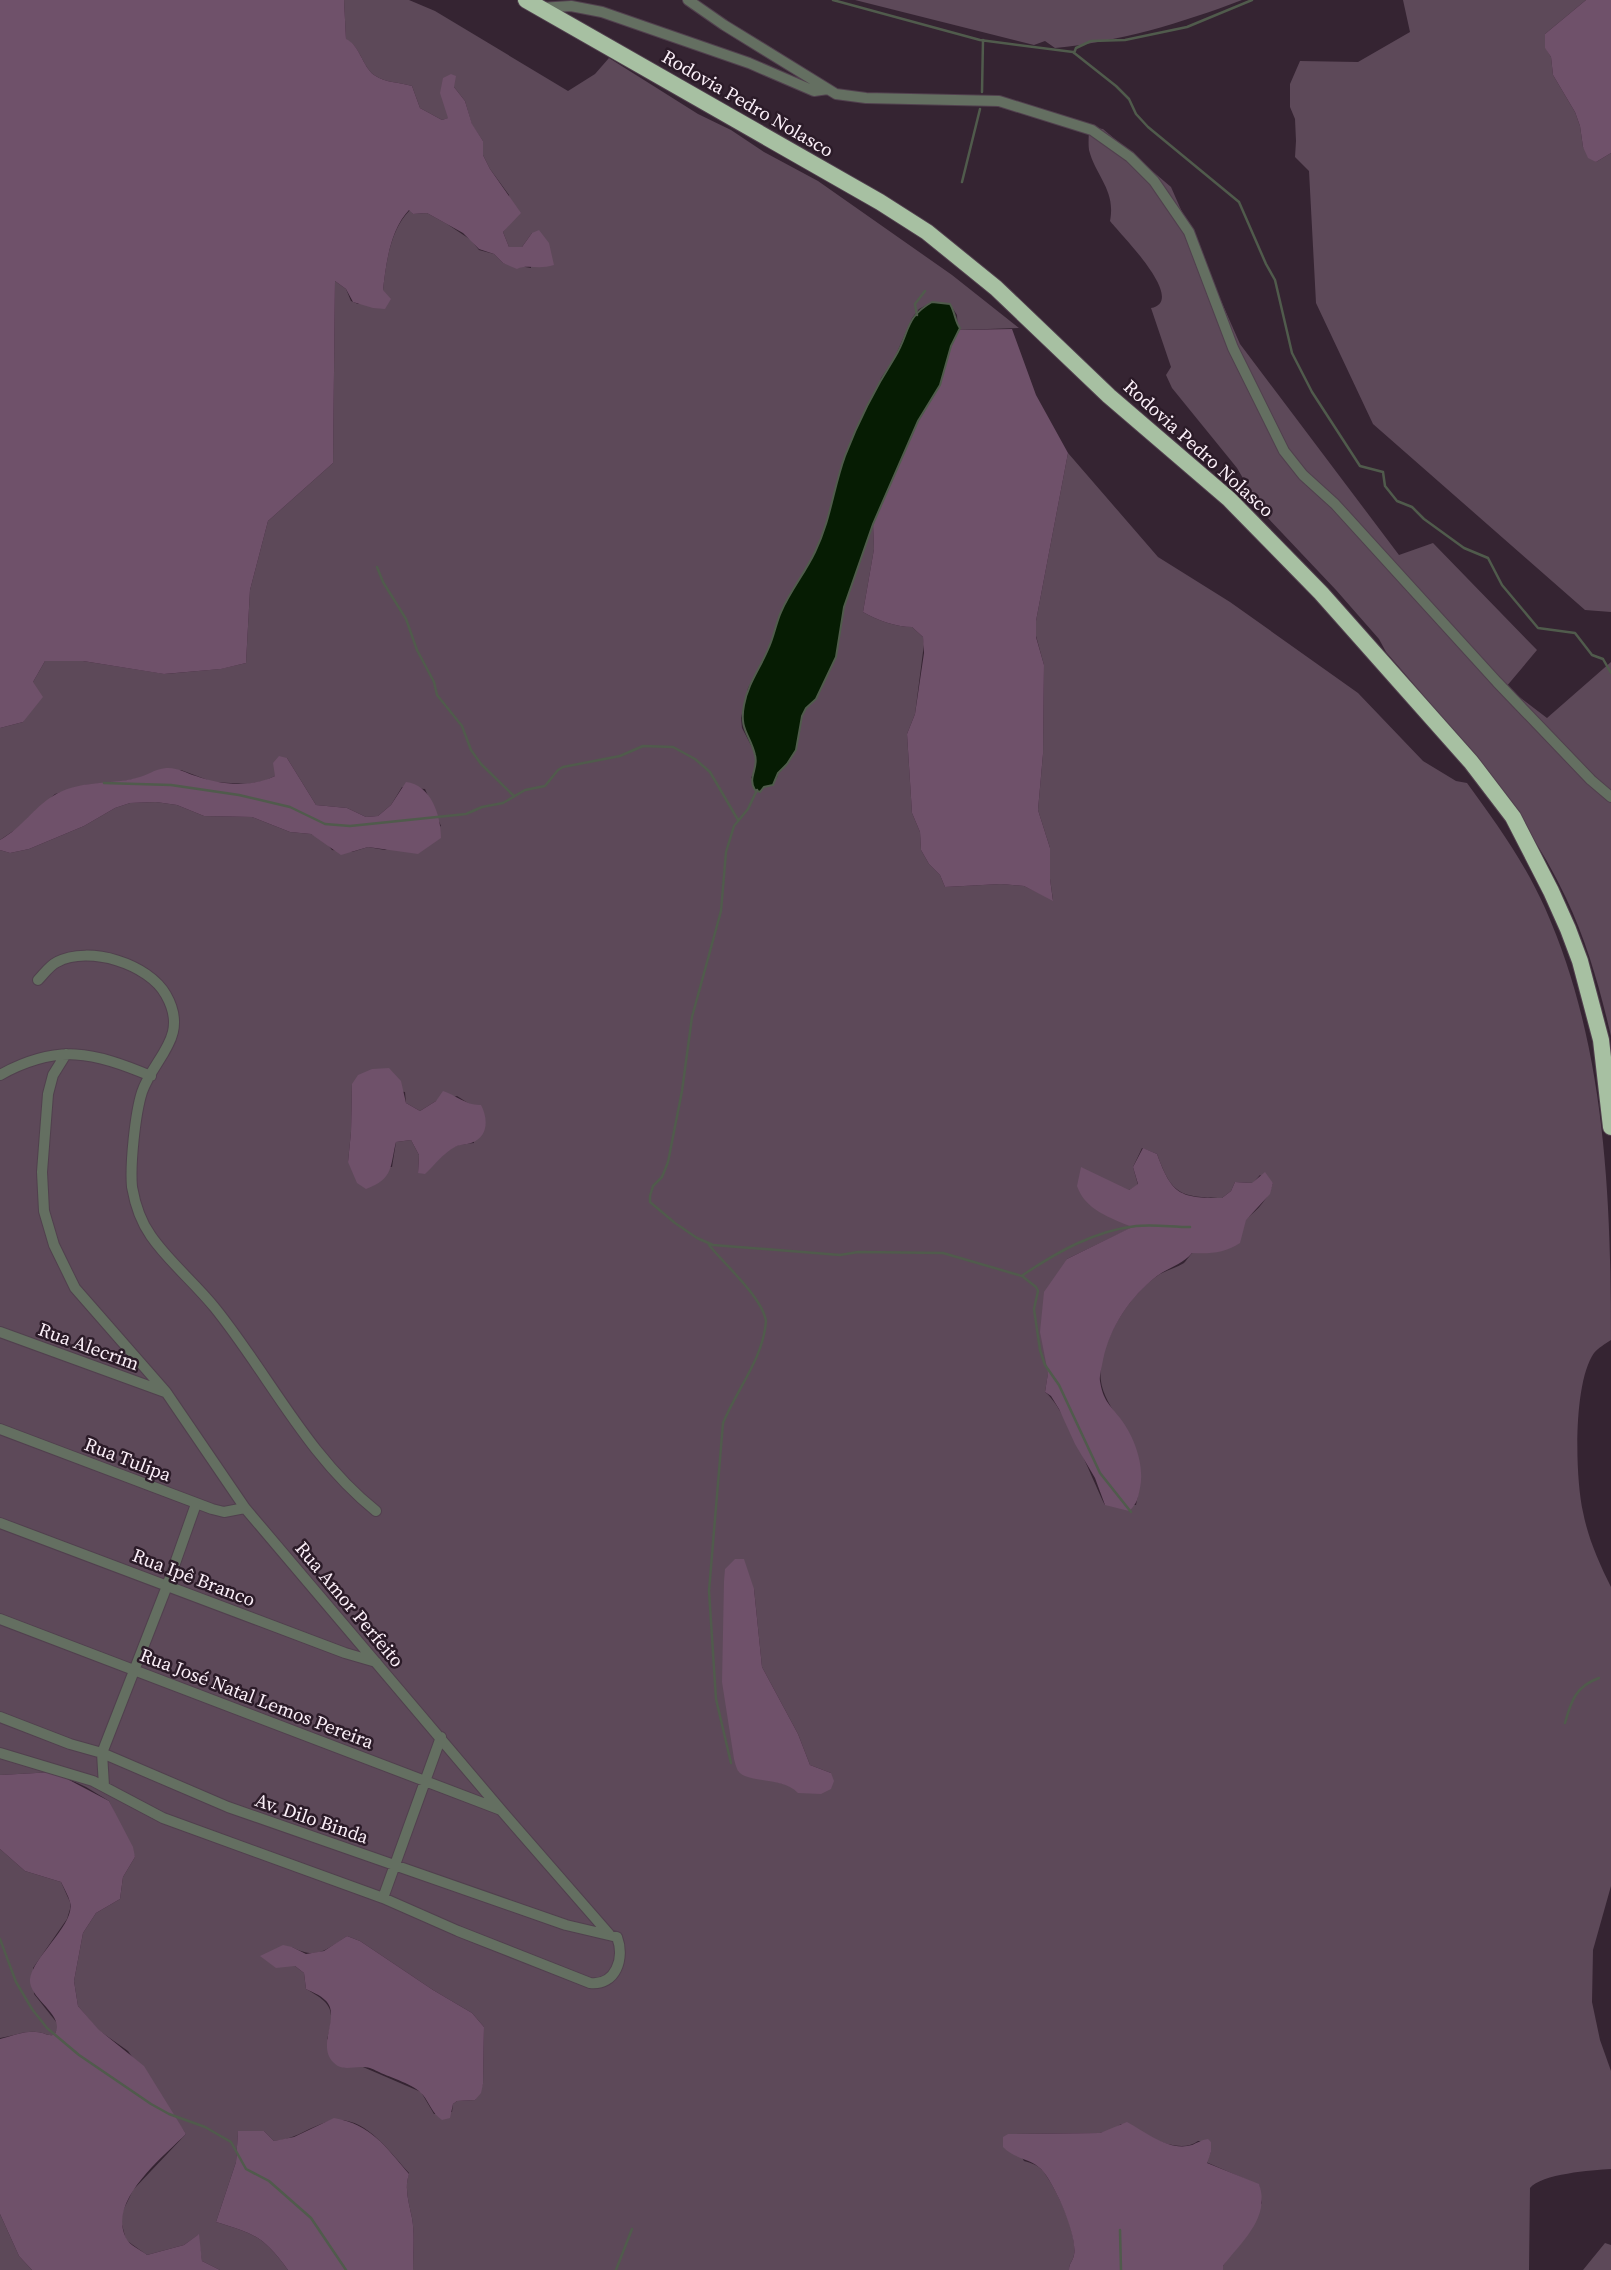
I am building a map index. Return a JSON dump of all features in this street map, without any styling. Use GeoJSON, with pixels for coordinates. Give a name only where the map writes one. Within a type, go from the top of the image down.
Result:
{"type":"FeatureCollection","features":[{"type":"Feature","properties":{"kind":"highway","name":"Rodovia Pedro Nolasco"},"geometry":{"type":"LineString","coordinates":[[533,4],[880,202],[927,232],[996,288],[1109,396],[1228,499],[1321,593],[1471,762],[1518,827],[1551,891],[1580,961],[1601,1040],[1611,1127]]}},
{"type":"Feature","properties":{"kind":"street"},"geometry":{"type":"LineString","coordinates":[[688,0],[828,89],[846,97],[989,100],[1015,105],[1092,130],[1136,163],[1158,187],[1189,232],[1233,348],[1292,462],[1335,504],[1497,682],[1591,780],[1611,797]]}},
{"type":"Feature","properties":{"kind":"street"},"geometry":{"type":"LineString","coordinates":[[533,4],[571,6],[602,12],[749,63],[814,91],[828,89]]}},
{"type":"Feature","properties":{"kind":"street"},"geometry":{"type":"LineString","coordinates":[[38,980],[48,968],[65,959],[99,956],[135,968],[157,984],[166,995],[175,1023],[166,1052],[142,1091],[132,1169],[132,1186],[142,1221],[151,1236],[215,1308],[297,1425],[353,1492],[376,1511]]}},
{"type":"Feature","properties":{"kind":"street"},"geometry":{"type":"LineString","coordinates":[[0,1075],[15,1066],[48,1056],[66,1054],[100,1057],[151,1076]]}},
{"type":"Feature","properties":{"kind":"street","name":"Rua Amor Perfeito"},"geometry":{"type":"LineString","coordinates":[[66,1054],[53,1075],[47,1094],[42,1172],[44,1211],[54,1245],[75,1288],[166,1392],[245,1508],[501,1810],[613,1935]]}},
{"type":"Feature","properties":{"kind":"street","name":"Rua Alecrim"},"geometry":{"type":"LineString","coordinates":[[0,1332],[166,1392]]}},
{"type":"Feature","properties":{"kind":"street","name":"Rua Tulipa"},"geometry":{"type":"LineString","coordinates":[[0,1429],[197,1504],[223,1512],[245,1508]]}},
{"type":"Feature","properties":{"kind":"street"},"geometry":{"type":"LineString","coordinates":[[104,1786],[102,1753],[197,1504]]}},
{"type":"Feature","properties":{"kind":"street","name":"Rua Ipê Branco"},"geometry":{"type":"LineString","coordinates":[[0,1523],[345,1653],[376,1662]]}},
{"type":"Feature","properties":{"kind":"street","name":"Rua José Natal Lemos Pereira"},"geometry":{"type":"LineString","coordinates":[[0,1619],[501,1810]]}},
{"type":"Feature","properties":{"kind":"street","name":"Av. Dilo Binda"},"geometry":{"type":"LineString","coordinates":[[0,1717],[70,1744],[102,1753],[228,1807],[566,1924],[613,1935]]}},
{"type":"Feature","properties":{"kind":"street"},"geometry":{"type":"LineString","coordinates":[[383,1898],[441,1737]]}},
{"type":"Feature","properties":{"kind":"street"},"geometry":{"type":"LineString","coordinates":[[0,1753],[104,1786],[163,1818],[383,1898],[590,1983],[604,1982],[617,1970],[621,1953],[613,1935]]}},
{"type":"Feature","properties":{"kind":"shaded area"},"geometry":{"type":"Polygon","coordinates":[[[0,0],[344,0],[346,39],[355,46],[378,78],[412,86],[420,108],[442,120],[448,118],[440,93],[443,78],[451,74],[456,76],[454,87],[465,101],[472,124],[483,141],[483,155],[521,213],[503,232],[509,247],[522,247],[532,233],[539,230],[549,243],[554,265],[517,269],[503,263],[494,254],[479,249],[463,233],[427,213],[413,214],[409,210],[397,227],[390,248],[383,290],[391,299],[385,309],[353,302],[346,289],[335,281],[333,463],[268,521],[250,590],[246,663],[221,669],[164,674],[83,661],[45,661],[33,682],[43,697],[23,722],[0,728],[0,0]]]}},
{"type":"Feature","properties":{"kind":"shaded area"},"geometry":{"type":"Polygon","coordinates":[[[344,0],[409,0],[435,11],[568,91],[595,74],[609,58],[698,114],[731,130],[764,152],[818,181],[952,275],[1019,328],[958,330],[957,315],[950,304],[932,302],[919,309],[912,318],[845,457],[831,515],[816,551],[781,612],[769,648],[748,688],[741,718],[742,728],[755,753],[755,769],[751,778],[764,787],[777,778],[796,750],[802,716],[816,699],[836,657],[844,607],[873,524],[874,549],[863,612],[899,626],[912,627],[923,637],[915,714],[907,734],[912,813],[920,832],[921,850],[929,864],[940,875],[945,887],[1001,884],[1024,886],[1053,900],[1050,848],[1038,810],[1043,754],[1044,665],[1036,636],[1036,621],[1068,453],[1158,557],[1230,602],[1358,693],[1423,761],[1456,781],[1467,783],[1528,874],[1565,959],[1581,1012],[1592,1066],[1606,1175],[1611,1285],[1611,1340],[1594,1353],[1587,1367],[1579,1407],[1577,1454],[1585,1522],[1611,1587],[1611,1886],[1593,1950],[1592,2002],[1600,2040],[1611,2071],[1611,2169],[1555,2176],[1530,2188],[1529,2270],[1223,2270],[1262,2203],[1259,2185],[1206,2162],[1211,2152],[1211,2142],[1170,2145],[1121,2124],[1100,2133],[1008,2134],[1024,2161],[1043,2171],[1060,2199],[1073,2235],[1074,2255],[1069,2270],[413,2270],[413,2231],[407,2190],[409,2173],[371,2133],[348,2121],[335,2120],[293,2137],[274,2141],[264,2131],[238,2132],[236,2162],[216,2222],[240,2230],[265,2243],[288,2270],[220,2270],[202,2261],[198,2235],[184,2245],[147,2255],[126,2240],[120,2217],[133,2190],[186,2134],[128,2051],[97,2029],[78,2006],[74,1981],[83,1933],[96,1913],[120,1899],[123,1877],[135,1857],[109,1801],[86,1787],[54,1772],[0,1775],[0,850],[10,853],[29,849],[130,803],[156,802],[177,805],[204,816],[252,817],[290,832],[311,834],[325,841],[332,850],[352,852],[368,847],[385,850],[441,826],[425,789],[402,787],[391,805],[378,816],[366,817],[347,808],[316,805],[287,758],[275,776],[248,784],[213,782],[181,770],[119,782],[85,785],[55,794],[22,825],[0,840],[0,728],[23,722],[33,682],[45,661],[83,661],[165,674],[220,669],[246,663],[250,590],[268,521],[333,463],[335,281],[346,289],[351,301],[358,304],[383,290],[393,237],[410,210],[413,214],[427,213],[447,224],[471,240],[479,250],[494,254],[503,263],[531,268],[532,233],[522,247],[509,247],[503,232],[511,221],[509,195],[490,169],[483,155],[483,141],[472,125],[465,101],[454,87],[449,118],[442,120],[420,108],[412,86],[387,81],[374,75],[355,46],[346,40],[344,0]],[[352,1084],[348,1162],[392,1167],[396,1142],[411,1140],[419,1155],[418,1173],[450,1149],[474,1143],[471,1105],[457,1096],[436,1101],[420,1111],[406,1103],[405,1092],[352,1084]],[[1142,1148],[1133,1167],[1138,1185],[1129,1190],[1133,1227],[1067,1259],[1045,1392],[1061,1412],[1105,1505],[1136,1505],[1140,1479],[1134,1446],[1110,1406],[1101,1378],[1101,1361],[1112,1332],[1129,1304],[1144,1287],[1160,1274],[1184,1263],[1193,1252],[1251,1215],[1268,1195],[1273,1183],[1260,1175],[1253,1183],[1235,1182],[1231,1191],[1222,1198],[1196,1196],[1179,1191],[1173,1186],[1157,1154],[1142,1148]],[[754,1589],[738,1771],[791,1786],[831,1773],[810,1765],[798,1734],[762,1667],[754,1589]],[[347,1936],[327,1949],[308,1953],[292,1947],[295,1966],[304,1973],[306,1989],[321,1998],[329,2008],[331,2021],[327,2039],[363,2067],[421,2092],[434,2114],[452,2112],[453,2104],[457,2101],[475,2100],[483,2084],[484,2027],[472,2013],[360,1941],[347,1936]]]}},
{"type":"Feature","properties":{"kind":"shaded area"},"geometry":{"type":"Polygon","coordinates":[[[855,0],[1242,0],[1150,30],[1055,48],[1045,41],[1034,45],[855,0]]]}},
{"type":"Feature","properties":{"kind":"shaded area"},"geometry":{"type":"Polygon","coordinates":[[[1403,0],[1586,0],[1545,34],[1545,47],[1551,57],[1553,75],[1575,112],[1583,147],[1596,162],[1611,153],[1611,612],[1585,610],[1373,424],[1316,303],[1309,171],[1295,157],[1295,119],[1290,107],[1290,84],[1300,61],[1358,62],[1410,32],[1403,0]]]}},
{"type":"Feature","properties":{"kind":"shaded area"},"geometry":{"type":"Polygon","coordinates":[[[1586,0],[1611,0],[1611,153],[1596,162],[1588,158],[1583,147],[1575,112],[1553,75],[1551,57],[1545,48],[1545,34],[1586,0]]]}},
{"type":"Feature","properties":{"kind":"shaded area"},"geometry":{"type":"Polygon","coordinates":[[[1089,127],[1103,129],[1171,187],[1240,344],[1399,555],[1433,543],[1537,650],[1506,687],[1547,718],[1611,662],[1611,1036],[1587,949],[1566,898],[1549,864],[1508,800],[1386,652],[1379,639],[1248,497],[1244,480],[1237,468],[1172,388],[1166,375],[1171,367],[1151,308],[1160,303],[1162,293],[1148,267],[1110,221],[1108,192],[1089,150],[1089,127]]]}},
{"type":"Feature","properties":{"kind":"shaded area"},"geometry":{"type":"Polygon","coordinates":[[[932,302],[950,304],[960,328],[951,346],[940,385],[918,421],[873,524],[844,607],[836,657],[816,699],[802,716],[796,750],[778,773],[773,785],[764,787],[760,792],[753,786],[756,760],[743,720],[748,689],[769,647],[779,616],[820,540],[845,456],[862,418],[912,320],[932,302]]]}},
{"type":"Feature","properties":{"kind":"shaded area"},"geometry":{"type":"Polygon","coordinates":[[[1012,329],[1036,395],[1068,453],[1036,621],[1036,637],[1044,665],[1043,754],[1038,810],[1050,848],[1053,901],[1024,886],[1001,884],[945,887],[940,875],[929,864],[921,850],[920,832],[912,813],[907,734],[915,714],[924,653],[923,637],[912,627],[899,626],[863,612],[874,549],[873,524],[918,421],[940,385],[958,330],[1012,329]]]}},
{"type":"Feature","properties":{"kind":"shaded area"},"geometry":{"type":"Polygon","coordinates":[[[279,756],[287,758],[316,805],[347,808],[366,817],[378,816],[391,805],[406,782],[415,784],[433,802],[441,838],[418,854],[368,847],[341,855],[311,834],[290,832],[252,817],[204,816],[177,805],[156,802],[130,803],[115,808],[84,826],[29,849],[10,853],[0,850],[0,840],[46,801],[72,787],[126,780],[166,768],[225,783],[246,784],[275,776],[273,763],[279,756]]]}},
{"type":"Feature","properties":{"kind":"shaded area"},"geometry":{"type":"Polygon","coordinates":[[[389,1068],[401,1081],[406,1103],[420,1111],[436,1101],[443,1091],[466,1102],[481,1105],[485,1127],[477,1140],[450,1150],[425,1174],[418,1173],[419,1155],[411,1140],[396,1142],[386,1176],[366,1189],[357,1183],[348,1162],[352,1084],[358,1075],[372,1069],[389,1068]]]}},
{"type":"Feature","properties":{"kind":"shaded area"},"geometry":{"type":"Polygon","coordinates":[[[1143,1148],[1157,1154],[1173,1186],[1187,1195],[1222,1198],[1231,1191],[1235,1182],[1252,1183],[1265,1172],[1273,1183],[1270,1194],[1246,1220],[1240,1243],[1217,1252],[1192,1253],[1147,1284],[1116,1324],[1106,1348],[1100,1379],[1107,1401],[1130,1433],[1137,1451],[1141,1479],[1138,1498],[1129,1511],[1105,1505],[1095,1478],[1059,1409],[1045,1392],[1048,1373],[1040,1332],[1044,1292],[1067,1259],[1132,1227],[1100,1212],[1086,1201],[1077,1186],[1081,1167],[1129,1190],[1138,1184],[1133,1167],[1143,1148]]]}},
{"type":"Feature","properties":{"kind":"shaded area"},"geometry":{"type":"Polygon","coordinates":[[[735,1559],[744,1559],[754,1589],[762,1667],[798,1734],[810,1765],[831,1773],[834,1781],[831,1789],[821,1794],[798,1793],[783,1784],[749,1778],[738,1771],[736,1766],[722,1682],[725,1569],[735,1559]]]}},
{"type":"Feature","properties":{"kind":"shaded area"},"geometry":{"type":"Polygon","coordinates":[[[54,1772],[109,1801],[133,1847],[135,1857],[123,1877],[120,1899],[96,1913],[83,1933],[74,1981],[78,2006],[98,2029],[144,2066],[186,2134],[152,2167],[131,2195],[124,2209],[122,2224],[126,2238],[147,2255],[184,2245],[199,2234],[202,2261],[220,2270],[32,2270],[19,2256],[0,2214],[0,2039],[32,2032],[54,2035],[56,2021],[35,1994],[30,1979],[38,1960],[67,1920],[70,1902],[61,1882],[25,1871],[0,1849],[0,1775],[54,1772]]]}},
{"type":"Feature","properties":{"kind":"shaded area"},"geometry":{"type":"Polygon","coordinates":[[[0,1849],[25,1871],[61,1882],[70,1902],[67,1919],[33,1968],[34,1994],[57,2023],[54,2035],[32,2032],[0,2038],[0,1849]]]}},
{"type":"Feature","properties":{"kind":"shaded area"},"geometry":{"type":"Polygon","coordinates":[[[347,1936],[360,1941],[472,2013],[484,2027],[481,2093],[475,2100],[457,2101],[453,2104],[450,2118],[442,2120],[423,2095],[408,2084],[368,2068],[344,2068],[336,2065],[328,2055],[327,2047],[330,2006],[323,1998],[306,1989],[304,1973],[295,1966],[276,1968],[260,1956],[283,1945],[306,1954],[324,1951],[347,1936]]]}},
{"type":"Feature","properties":{"kind":"shaded area"},"geometry":{"type":"Polygon","coordinates":[[[334,2118],[368,2131],[409,2174],[407,2191],[413,2231],[413,2270],[288,2270],[265,2243],[240,2230],[216,2222],[236,2162],[238,2131],[264,2131],[274,2141],[294,2137],[334,2118]]]}},
{"type":"Feature","properties":{"kind":"shaded area"},"geometry":{"type":"Polygon","coordinates":[[[1127,2122],[1158,2140],[1175,2146],[1192,2145],[1208,2139],[1211,2142],[1211,2152],[1207,2163],[1259,2184],[1262,2196],[1258,2219],[1223,2266],[1223,2270],[1069,2270],[1074,2246],[1069,2223],[1058,2197],[1041,2169],[1003,2147],[1003,2137],[1008,2134],[1100,2133],[1127,2122]]]}},
{"type":"Feature","properties":{"kind":"shaded area"},"geometry":{"type":"Polygon","coordinates":[[[0,2214],[19,2256],[32,2270],[0,2270],[0,2214]]]}},
{"type":"Feature","properties":{"kind":"shaded area"},"geometry":{"type":"Polygon","coordinates":[[[1605,2243],[1611,2245],[1611,2270],[1583,2270],[1605,2243]]]}},
{"type":"Feature","properties":{"kind":"waterway"},"geometry":{"type":"LineString","coordinates":[[833,0],[980,40],[1073,52],[1116,86],[1129,99],[1136,114],[1148,127],[1239,202],[1275,280],[1292,353],[1312,392],[1360,466],[1383,472],[1385,486],[1397,501],[1412,507],[1464,548],[1488,558],[1502,585],[1538,628],[1575,633],[1592,655],[1603,659],[1611,673]]}},
{"type":"Feature","properties":{"kind":"waterway"},"geometry":{"type":"LineString","coordinates":[[1074,53],[1076,48],[1091,41],[1125,40],[1187,27],[1252,0]]}},
{"type":"Feature","properties":{"kind":"waterway"},"geometry":{"type":"LineString","coordinates":[[982,92],[983,40]]}},
{"type":"Feature","properties":{"kind":"waterway"},"geometry":{"type":"LineString","coordinates":[[962,182],[980,109]]}},
{"type":"Feature","properties":{"kind":"waterway"},"geometry":{"type":"LineString","coordinates":[[917,315],[915,304],[925,291]]}},
{"type":"Feature","properties":{"kind":"waterway"},"geometry":{"type":"LineString","coordinates":[[377,567],[406,619],[417,650],[434,682],[437,695],[462,726],[471,750],[481,764],[514,796]]}},
{"type":"Feature","properties":{"kind":"waterway"},"geometry":{"type":"LineString","coordinates":[[104,783],[171,785],[239,795],[290,807],[325,824],[350,826],[466,814],[482,807],[503,803],[525,790],[545,786],[563,767],[620,756],[643,746],[673,747],[695,759],[710,772],[738,820]]}},
{"type":"Feature","properties":{"kind":"waterway"},"geometry":{"type":"LineString","coordinates":[[757,790],[748,809],[734,826],[726,852],[721,911],[692,1017],[682,1091],[668,1162],[662,1177],[653,1186],[650,1202],[675,1223],[713,1245],[840,1255],[858,1252],[943,1253],[1022,1276],[1038,1291],[1034,1309],[1045,1365],[1059,1385],[1100,1473],[1131,1512]]}},
{"type":"Feature","properties":{"kind":"waterway"},"geometry":{"type":"LineString","coordinates":[[1023,1275],[1049,1258],[1105,1233],[1143,1225],[1190,1227]]}},
{"type":"Feature","properties":{"kind":"waterway"},"geometry":{"type":"LineString","coordinates":[[709,1245],[758,1302],[766,1321],[755,1361],[723,1423],[709,1591],[716,1699],[731,1763]]}},
{"type":"Feature","properties":{"kind":"waterway"},"geometry":{"type":"LineString","coordinates":[[1565,1723],[1576,1695],[1585,1685],[1599,1678]]}},
{"type":"Feature","properties":{"kind":"waterway"},"geometry":{"type":"LineString","coordinates":[[0,1939],[16,1982],[47,2028],[79,2055],[151,2104],[169,2114],[205,2127],[231,2142],[246,2169],[269,2181],[311,2218],[346,2270]]}},
{"type":"Feature","properties":{"kind":"waterway"},"geometry":{"type":"LineString","coordinates":[[616,2270],[632,2229]]}},
{"type":"Feature","properties":{"kind":"waterway"},"geometry":{"type":"LineString","coordinates":[[1120,2230],[1121,2270]]}}]}
